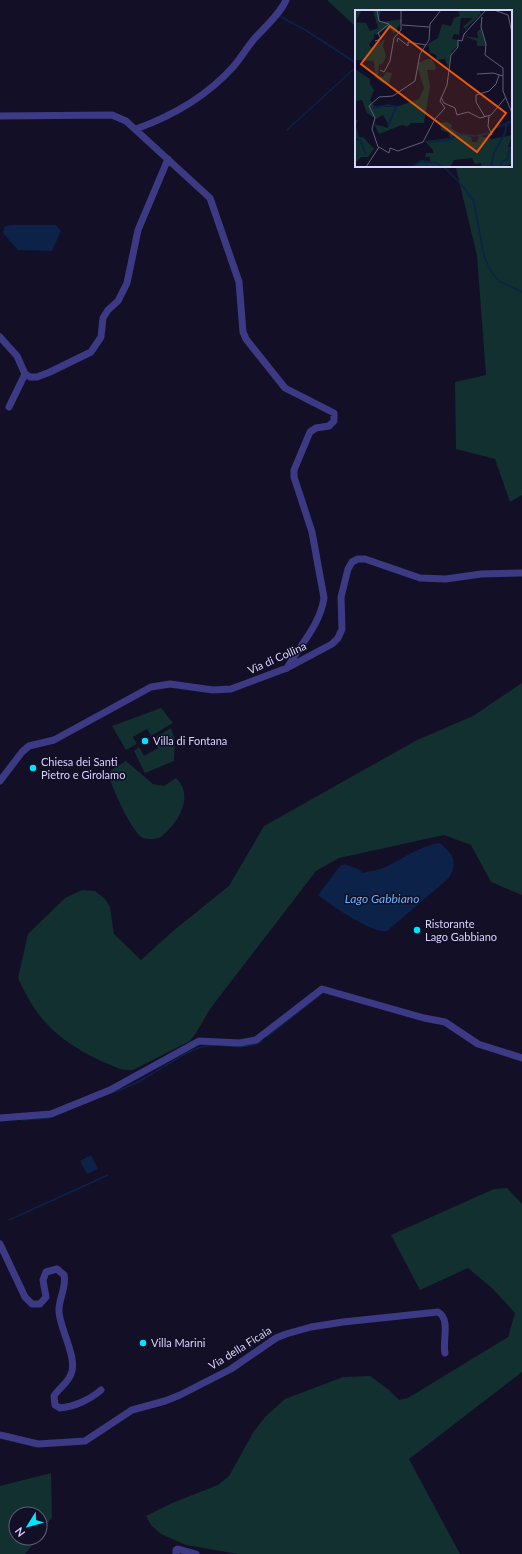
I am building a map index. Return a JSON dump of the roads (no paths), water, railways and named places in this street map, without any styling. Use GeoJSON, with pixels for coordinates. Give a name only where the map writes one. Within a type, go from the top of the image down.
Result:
{"type":"FeatureCollection","features":[{"type":"Feature","properties":{"kind":"street"},"geometry":{"type":"LineString","coordinates":[[136,129],[184,107],[205,92],[233,67],[286,0]]}},
{"type":"Feature","properties":{"kind":"street"},"geometry":{"type":"LineString","coordinates":[[0,116],[112,115],[121,117],[136,129],[208,194],[239,282],[243,332],[246,339],[285,388],[332,411],[335,415],[334,421],[329,426],[316,428],[310,432],[294,470],[296,487],[312,532],[324,598],[322,609],[316,624],[287,668]]}},
{"type":"Feature","properties":{"kind":"street"},"geometry":{"type":"LineString","coordinates":[[0,337],[17,356],[26,374],[30,377],[35,377],[60,367],[91,352],[101,337],[103,318],[108,310],[118,302],[127,283],[138,230],[168,159]]}},
{"type":"Feature","properties":{"kind":"street"},"geometry":{"type":"LineString","coordinates":[[9,407],[26,374]]}},
{"type":"Feature","properties":{"kind":"street","name":"Via di Collina"},"geometry":{"type":"LineString","coordinates":[[0,781],[28,746],[54,740],[151,687],[170,684],[228,690],[287,668],[329,647],[338,638],[343,624],[340,605],[346,576],[352,562],[358,559],[370,560],[420,578],[446,579],[481,574],[522,573]]}},
{"type":"Feature","properties":{"kind":"street"},"geometry":{"type":"LineString","coordinates":[[0,1118],[51,1114],[110,1090],[199,1041],[240,1044],[256,1040],[322,989],[424,1018],[445,1022],[478,1044],[522,1058]]}},
{"type":"Feature","properties":{"kind":"street"},"geometry":{"type":"LineString","coordinates":[[0,1244],[25,1297],[32,1304],[40,1304],[46,1297],[43,1280],[46,1272],[57,1269],[64,1275],[65,1283],[59,1314],[73,1370],[69,1379],[54,1396],[55,1405],[60,1408],[69,1406],[90,1397],[101,1390]]}},
{"type":"Feature","properties":{"kind":"street","name":"Via della Ficaia"},"geometry":{"type":"LineString","coordinates":[[0,1435],[38,1444],[85,1441],[132,1410],[173,1398],[231,1369],[276,1338],[310,1327],[438,1312],[444,1317],[445,1323],[443,1343],[444,1354]]}},
{"type":"Feature","properties":{"kind":"street"},"geometry":{"type":"LineString","coordinates":[[176,1554],[176,1550],[178,1549],[196,1554]]}},
{"type":"Feature","properties":{"kind":"water"},"geometry":{"type":"Polygon","coordinates":[[[10,225],[56,225],[61,231],[52,251],[18,250],[3,233],[4,227],[10,225]]]}},
{"type":"Feature","properties":{"kind":"water","name":"Lago Gabbiano"},"geometry":{"type":"Polygon","coordinates":[[[440,843],[449,852],[453,859],[453,868],[449,878],[387,931],[381,931],[362,924],[318,895],[340,866],[345,864],[360,870],[362,873],[380,869],[411,853],[433,844],[440,843]]]}},
{"type":"Feature","properties":{"kind":"water"},"geometry":{"type":"Polygon","coordinates":[[[91,1155],[98,1169],[87,1174],[80,1161],[91,1155]]]}},
{"type":"Feature","properties":{"kind":"waterway"},"geometry":{"type":"LineString","coordinates":[[281,17],[307,31],[355,62]]}},
{"type":"Feature","properties":{"kind":"waterway"},"geometry":{"type":"LineString","coordinates":[[287,130],[355,68]]}},
{"type":"Feature","properties":{"kind":"waterway"},"geometry":{"type":"LineString","coordinates":[[444,167],[462,185],[474,202],[484,256],[492,273],[499,281],[522,292]]}},
{"type":"Feature","properties":{"kind":"waterway"},"geometry":{"type":"LineString","coordinates":[[268,1036],[324,992]]}},
{"type":"Feature","properties":{"kind":"waterway"},"geometry":{"type":"LineString","coordinates":[[111,1093],[137,1083],[195,1049],[218,1045],[240,1047],[262,1041]]}},
{"type":"Feature","properties":{"kind":"waterway"},"geometry":{"type":"LineString","coordinates":[[21,1120],[49,1118]]}},
{"type":"Feature","properties":{"kind":"waterway"},"geometry":{"type":"LineString","coordinates":[[9,1220],[108,1175]]}},
{"type":"Feature","properties":{"kind":"place","name":"Villa di Fontana"},"geometry":{"type":"Point","coordinates":[145,741]}},
{"type":"Feature","properties":{"kind":"place","name":"Chiesa dei Santi Pietro e Girolamo"},"geometry":{"type":"Point","coordinates":[33,768]}},
{"type":"Feature","properties":{"kind":"place","name":"Ristorante Lago Gabbiano"},"geometry":{"type":"Point","coordinates":[417,930]}},
{"type":"Feature","properties":{"kind":"place","name":"Villa Marini"},"geometry":{"type":"Point","coordinates":[143,1343]}}]}
